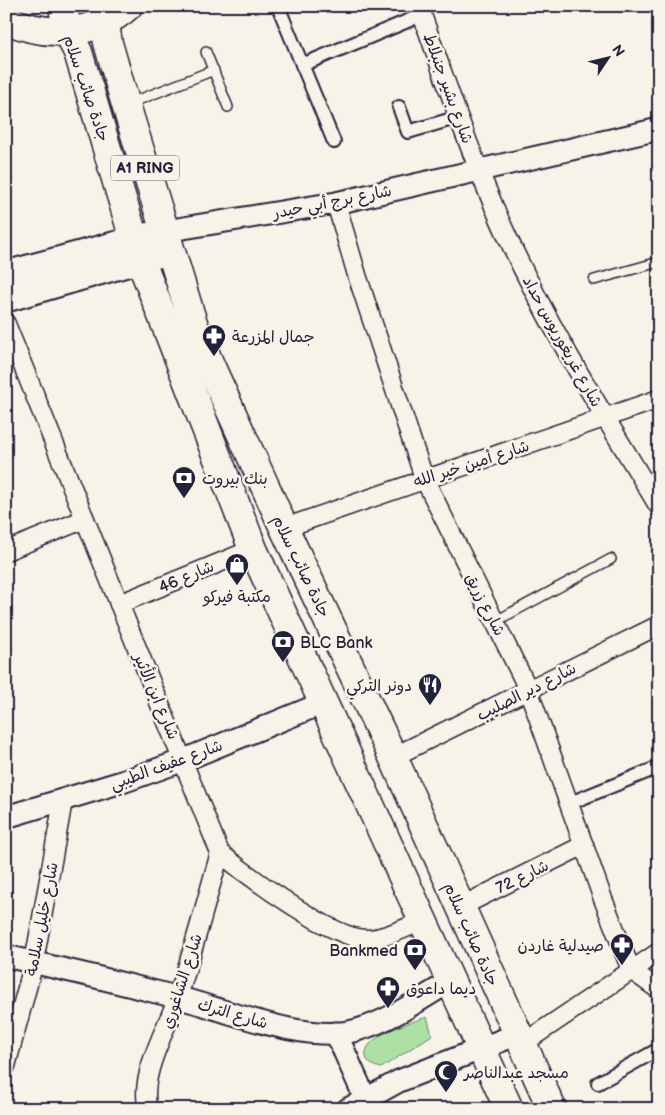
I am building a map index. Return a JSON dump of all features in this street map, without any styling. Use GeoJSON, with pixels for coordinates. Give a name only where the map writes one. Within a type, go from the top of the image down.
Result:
{"type":"FeatureCollection","features":[{"type":"Feature","properties":{"kind":"highway"},"geometry":{"type":"LineString","coordinates":[[6,19],[32,29],[65,19],[87,28],[112,11]]}},
{"type":"Feature","properties":{"kind":"highway","name":"جادة صائب سلام"},"geometry":{"type":"LineString","coordinates":[[112,11],[108,43],[196,331],[284,528],[393,758],[552,1109]]}},
{"type":"Feature","properties":{"kind":"highway","name":"جادة صائب سلام"},"geometry":{"type":"LineString","coordinates":[[65,19],[78,52],[137,248],[253,549],[509,1109]]}},
{"type":"Feature","properties":{"kind":"main road","name":"شارع برج أبي حيدر"},"geometry":{"type":"LineString","coordinates":[[6,274],[168,241]]}},
{"type":"Feature","properties":{"kind":"main road","name":"شارع برج أبي حيدر"},"geometry":{"type":"LineString","coordinates":[[6,299],[137,248]]}},
{"type":"Feature","properties":{"kind":"street"},"geometry":{"type":"LineString","coordinates":[[278,6],[334,142]]}},
{"type":"Feature","properties":{"kind":"street"},"geometry":{"type":"LineString","coordinates":[[302,66],[421,11]]}},
{"type":"Feature","properties":{"kind":"street","name":"شارع بشير جنبلاط"},"geometry":{"type":"LineString","coordinates":[[421,11],[458,117],[480,168]]}},
{"type":"Feature","properties":{"kind":"street"},"geometry":{"type":"LineString","coordinates":[[399,107],[408,132],[458,117]]}},
{"type":"Feature","properties":{"kind":"street","name":"شارع برج أبي حيدر"},"geometry":{"type":"LineString","coordinates":[[168,241],[480,168],[659,129]]}},
{"type":"Feature","properties":{"kind":"street","name":"شارع غريغوريوس حداد"},"geometry":{"type":"LineString","coordinates":[[480,168],[507,235],[544,311],[659,507]]}},
{"type":"Feature","properties":{"kind":"street","name":"شارع زريق"},"geometry":{"type":"LineString","coordinates":[[336,203],[357,275],[424,478],[528,689],[631,970]]}},
{"type":"Feature","properties":{"kind":"street","name":"شارع ابن الأثير"},"geometry":{"type":"LineString","coordinates":[[6,324],[184,760],[220,853],[262,887],[307,914],[354,937],[369,939],[378,937],[423,921]]}},
{"type":"Feature","properties":{"kind":"street","name":"شارع أمين خير الله"},"geometry":{"type":"LineString","coordinates":[[284,528],[424,478],[659,399]]}},
{"type":"Feature","properties":{"kind":"street"},"geometry":{"type":"LineString","coordinates":[[6,551],[85,519]]}},
{"type":"Feature","properties":{"kind":"street","name":"شارع 46"},"geometry":{"type":"LineString","coordinates":[[119,604],[253,549]]}},
{"type":"Feature","properties":{"kind":"street","name":"شارع دير الصليب"},"geometry":{"type":"LineString","coordinates":[[393,758],[528,689],[659,626]]}},
{"type":"Feature","properties":{"kind":"street","name":"شارع عفيف الطيبي"},"geometry":{"type":"LineString","coordinates":[[6,817],[64,801],[184,760],[323,703]]}},
{"type":"Feature","properties":{"kind":"street"},"geometry":{"type":"LineString","coordinates":[[570,803],[659,767]]}},
{"type":"Feature","properties":{"kind":"street","name":"شارع خليل سلامة"},"geometry":{"type":"LineString","coordinates":[[6,1066],[34,962],[64,801]]}},
{"type":"Feature","properties":{"kind":"street","name":"شارع 72"},"geometry":{"type":"LineString","coordinates":[[460,907],[584,846]]}},
{"type":"Feature","properties":{"kind":"street","name":"شارع الشاغوري"},"geometry":{"type":"LineString","coordinates":[[148,1109],[146,1091],[149,1077],[178,998],[220,853]]}},
{"type":"Feature","properties":{"kind":"street"},"geometry":{"type":"LineString","coordinates":[[336,1033],[357,1103],[399,1081],[481,1049],[520,1039],[659,952]]}},
{"type":"Feature","properties":{"kind":"street","name":"شارع الترك"},"geometry":{"type":"LineString","coordinates":[[6,956],[178,998],[285,1028],[336,1033],[357,1030],[378,1022],[451,981]]}},
{"type":"Feature","properties":{"kind":"street"},"geometry":{"type":"LineString","coordinates":[[631,970],[659,990]]}},
{"type":"Feature","properties":{"kind":"street"},"geometry":{"type":"LineString","coordinates":[[598,1083],[659,1049]]}},
{"type":"Feature","properties":{"kind":"lane"},"geometry":{"type":"LineString","coordinates":[[206,52],[228,107]]}},
{"type":"Feature","properties":{"kind":"lane"},"geometry":{"type":"LineString","coordinates":[[126,105],[214,70]]}},
{"type":"Feature","properties":{"kind":"lane"},"geometry":{"type":"LineString","coordinates":[[594,280],[659,262]]}},
{"type":"Feature","properties":{"kind":"lane"},"geometry":{"type":"LineString","coordinates":[[496,621],[611,559]]}},
{"type":"Feature","properties":{"kind":"green space"},"geometry":{"type":"Polygon","coordinates":[[[427,1017],[432,1035],[381,1068],[368,1061],[366,1057],[367,1049],[379,1036],[400,1026],[427,1017]]]}},
{"type":"Feature","properties":{"kind":"place","name":"جمال المزرعة"},"geometry":{"type":"Point","coordinates":[214,357]}},
{"type":"Feature","properties":{"kind":"place","name":"بنك بيروت"},"geometry":{"type":"Point","coordinates":[184,499]}},
{"type":"Feature","properties":{"kind":"place","name":"مكتبة فيركو"},"geometry":{"type":"Point","coordinates":[237,586]}},
{"type":"Feature","properties":{"kind":"place","name":"BLC Bank"},"geometry":{"type":"Point","coordinates":[283,663]}},
{"type":"Feature","properties":{"kind":"place","name":"دونر التركي"},"geometry":{"type":"Point","coordinates":[430,706]}},
{"type":"Feature","properties":{"kind":"place","name":"صيدلية غاردن"},"geometry":{"type":"Point","coordinates":[622,966]}},
{"type":"Feature","properties":{"kind":"place","name":"Bankmed"},"geometry":{"type":"Point","coordinates":[415,971]}},
{"type":"Feature","properties":{"kind":"place","name":"ديما داعوق"},"geometry":{"type":"Point","coordinates":[388,1009]}},
{"type":"Feature","properties":{"kind":"place","name":"مسجد عبدالناصر"},"geometry":{"type":"Point","coordinates":[446,1093]}}]}
